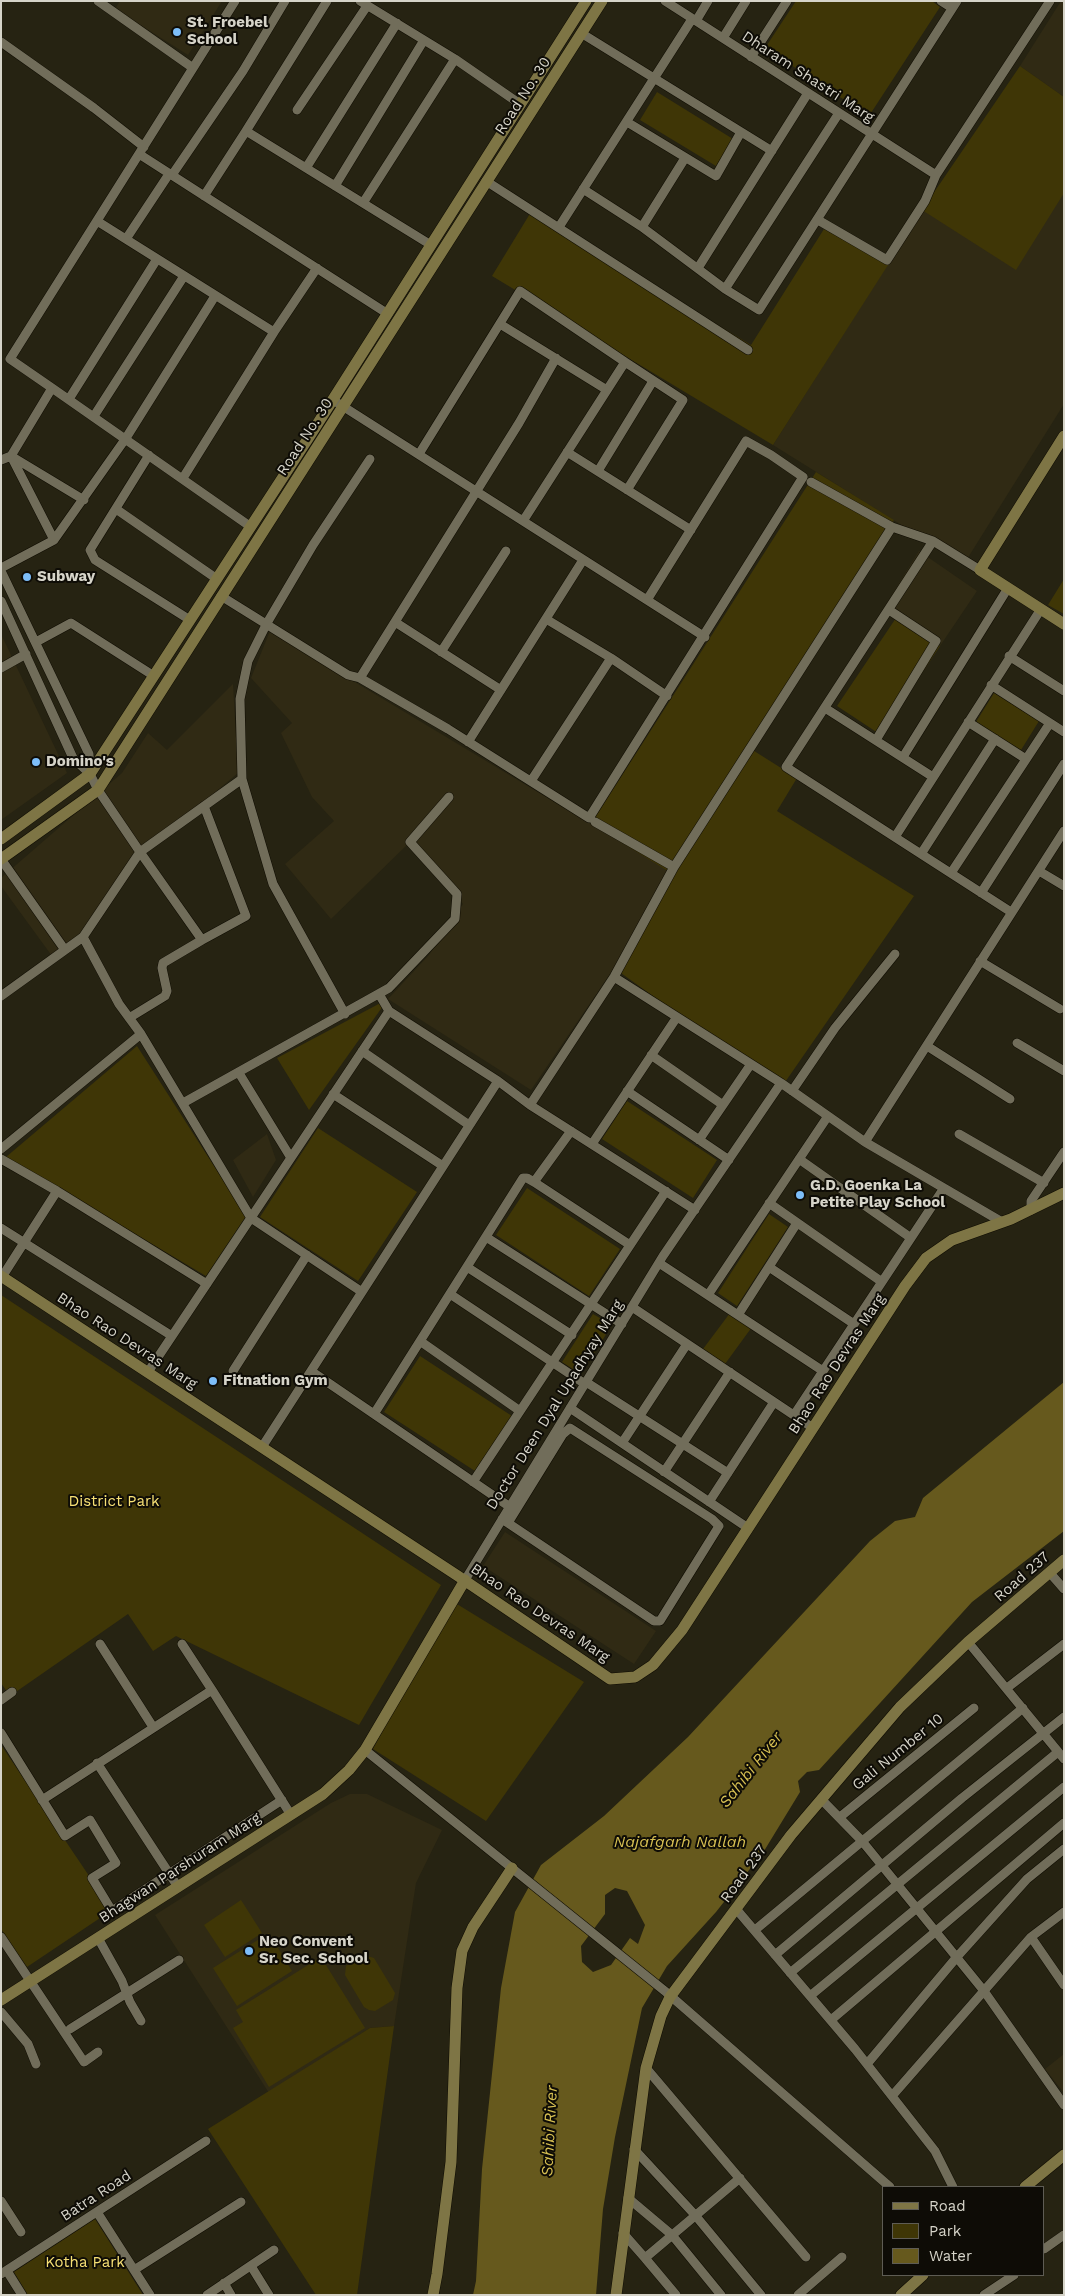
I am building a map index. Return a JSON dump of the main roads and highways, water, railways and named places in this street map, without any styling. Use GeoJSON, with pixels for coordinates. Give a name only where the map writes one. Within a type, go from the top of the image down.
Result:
{"type":"FeatureCollection","features":[{"type":"Feature","properties":{"kind":"water","name":"Najafgarh Nallah"},"geometry":{"type":"Polygon","coordinates":[[[1064,1382],[1064,1531],[972,1602],[819,1770],[807,1772],[798,1781],[800,1792],[764,1851],[716,1912],[667,1966],[642,2008],[615,2137],[603,2209],[596,2295],[473,2295],[476,2281],[482,2169],[501,1988],[515,1912],[541,1865],[604,1816],[688,1737],[870,1541],[895,1521],[915,1517],[923,1498],[1064,1382]],[[615,1888],[605,1895],[605,1914],[581,1946],[582,1962],[593,1972],[611,1965],[630,1938],[638,1944],[645,1925],[627,1891],[615,1888]]]}},
{"type":"Feature","properties":{"kind":"place","name":"St. Froebel School"},"geometry":{"type":"Point","coordinates":[177,32]}},
{"type":"Feature","properties":{"kind":"place","name":"Subway"},"geometry":{"type":"Point","coordinates":[27,577]}},
{"type":"Feature","properties":{"kind":"place","name":"Domino's"},"geometry":{"type":"Point","coordinates":[36,762]}},
{"type":"Feature","properties":{"kind":"place","name":"G.D. Goenka La Petite Play School"},"geometry":{"type":"Point","coordinates":[800,1195]}},
{"type":"Feature","properties":{"kind":"place","name":"Fitnation Gym"},"geometry":{"type":"Point","coordinates":[213,1381]}},
{"type":"Feature","properties":{"kind":"place","name":"Neo Convent Sr. Sec. School"},"geometry":{"type":"Point","coordinates":[249,1951]}},
{"type":"Feature","properties":{"kind":"park label","name":"District Park"},"geometry":{"type":"Point","coordinates":[114,1502]}},
{"type":"Feature","properties":{"kind":"park label","name":"Kotha Park"},"geometry":{"type":"Point","coordinates":[85,2263]}},
{"type":"Feature","properties":{"kind":"water label","name":"Sahibi River"},"geometry":{"type":"Point","coordinates":[751,1770]}},
{"type":"Feature","properties":{"kind":"water label","name":"Sahibi River"},"geometry":{"type":"Point","coordinates":[550,2131]}}]}
